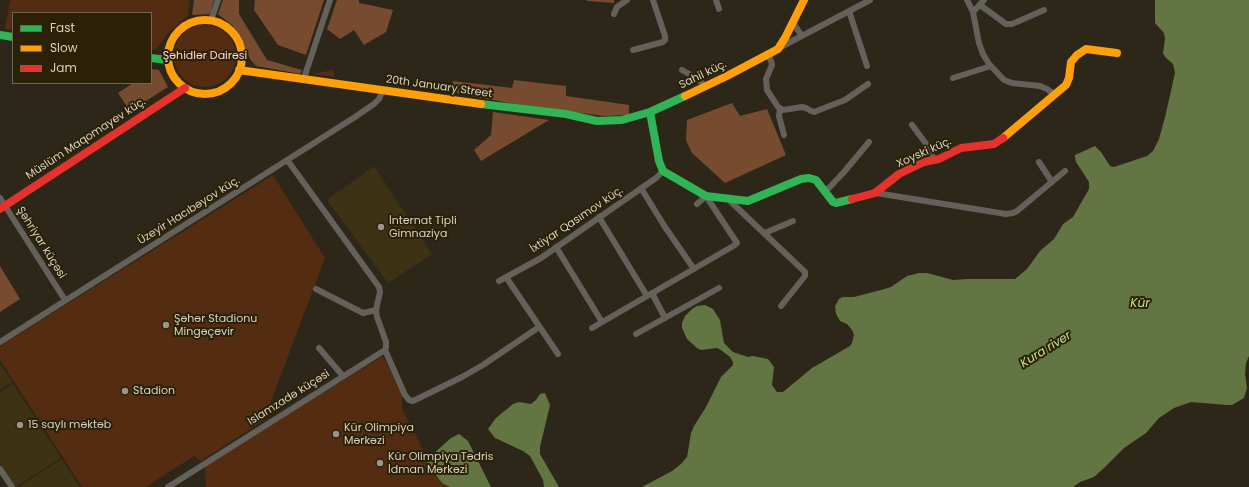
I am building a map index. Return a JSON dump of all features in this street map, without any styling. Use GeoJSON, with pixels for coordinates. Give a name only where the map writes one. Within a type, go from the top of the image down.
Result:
{"type":"FeatureCollection","features":[{"type":"Feature","properties":{"kind":"street"},"geometry":{"type":"LineString","coordinates":[[211,20],[218,0]]}},
{"type":"Feature","properties":{"kind":"street"},"geometry":{"type":"LineString","coordinates":[[304,78],[330,0]]}},
{"type":"Feature","properties":{"kind":"street"},"geometry":{"type":"LineString","coordinates":[[614,14],[617,7],[627,0]]}},
{"type":"Feature","properties":{"kind":"street"},"geometry":{"type":"LineString","coordinates":[[633,50],[664,42],[665,40],[653,0]]}},
{"type":"Feature","properties":{"kind":"street"},"geometry":{"type":"LineString","coordinates":[[716,0],[718,8]]}},
{"type":"Feature","properties":{"kind":"street"},"geometry":{"type":"LineString","coordinates":[[778,49],[804,0]]}},
{"type":"Feature","properties":{"kind":"street","name":"Sahil küç."},"geometry":{"type":"LineString","coordinates":[[636,118],[705,86],[870,0]]}},
{"type":"Feature","properties":{"kind":"street"},"geometry":{"type":"LineString","coordinates":[[967,0],[973,12],[981,49],[991,66],[1004,80],[1012,83],[1040,86],[1054,94]]}},
{"type":"Feature","properties":{"kind":"street"},"geometry":{"type":"LineString","coordinates":[[973,12],[982,2],[1006,24],[1016,23],[1044,10]]}},
{"type":"Feature","properties":{"kind":"street"},"geometry":{"type":"LineString","coordinates":[[849,11],[868,66]]}},
{"type":"Feature","properties":{"kind":"street"},"geometry":{"type":"LineString","coordinates":[[198,20],[211,20],[222,24],[230,30],[238,42],[241,56],[239,70],[231,82],[220,90],[198,93],[185,88],[180,84],[172,73],[168,60],[168,54],[171,42],[177,31],[187,24],[198,20]]}},
{"type":"Feature","properties":{"kind":"street"},"geometry":{"type":"LineString","coordinates":[[793,23],[802,36]]}},
{"type":"Feature","properties":{"kind":"street"},"geometry":{"type":"LineString","coordinates":[[0,35],[12,37]]}},
{"type":"Feature","properties":{"kind":"street","name":"Xoyski küç."},"geometry":{"type":"LineString","coordinates":[[663,171],[706,196],[729,200],[748,202],[801,179],[809,178],[816,180],[833,202],[836,203],[861,197],[876,193],[899,174],[924,162],[934,161],[965,146],[994,144],[998,142],[1066,85],[1070,78],[1071,62],[1077,55],[1086,49],[1117,53]]}},
{"type":"Feature","properties":{"kind":"street"},"geometry":{"type":"LineString","coordinates":[[768,54],[772,65],[766,79],[767,90],[783,110],[806,108],[814,112],[845,100],[868,84]]}},
{"type":"Feature","properties":{"kind":"street"},"geometry":{"type":"LineString","coordinates":[[152,58],[168,60]]}},
{"type":"Feature","properties":{"kind":"street"},"geometry":{"type":"LineString","coordinates":[[953,78],[991,66]]}},
{"type":"Feature","properties":{"kind":"street","name":"20th January Street"},"geometry":{"type":"LineString","coordinates":[[239,70],[304,78],[507,108],[566,114],[597,121],[636,118]]}},
{"type":"Feature","properties":{"kind":"street"},"geometry":{"type":"LineString","coordinates":[[682,70],[698,79],[705,86]]}},
{"type":"Feature","properties":{"kind":"street","name":"Müslüm Maqomayev küç."},"geometry":{"type":"LineString","coordinates":[[2,207],[185,88]]}},
{"type":"Feature","properties":{"kind":"street","name":"Üzeyir Hacıbəyov küç."},"geometry":{"type":"LineString","coordinates":[[0,342],[64,300],[288,161],[371,107],[379,99],[383,90]]}},
{"type":"Feature","properties":{"kind":"street"},"geometry":{"type":"LineString","coordinates":[[780,108],[779,116],[784,135]]}},
{"type":"Feature","properties":{"kind":"street"},"geometry":{"type":"LineString","coordinates":[[650,112],[659,161],[663,171]]}},
{"type":"Feature","properties":{"kind":"street"},"geometry":{"type":"LineString","coordinates":[[912,125],[930,149],[934,161]]}},
{"type":"Feature","properties":{"kind":"street"},"geometry":{"type":"LineString","coordinates":[[825,192],[869,142]]}},
{"type":"Feature","properties":{"kind":"street"},"geometry":{"type":"LineString","coordinates":[[288,161],[379,287],[380,292],[376,310],[386,342],[385,350],[409,400],[413,401],[462,377],[483,365],[539,327]]}},
{"type":"Feature","properties":{"kind":"street"},"geometry":{"type":"LineString","coordinates":[[1039,162],[1052,182]]}},
{"type":"Feature","properties":{"kind":"street","name":"İxtiyar Qasımov küç."},"geometry":{"type":"LineString","coordinates":[[499,281],[532,263],[556,247],[642,188],[663,171]]}},
{"type":"Feature","properties":{"kind":"street"},"geometry":{"type":"LineString","coordinates":[[876,193],[1006,214],[1017,211],[1066,171]]}},
{"type":"Feature","properties":{"kind":"street"},"geometry":{"type":"LineString","coordinates":[[642,188],[665,227],[694,268]]}},
{"type":"Feature","properties":{"kind":"street"},"geometry":{"type":"LineString","coordinates":[[592,328],[736,243],[706,196],[697,204]]}},
{"type":"Feature","properties":{"kind":"street","name":"Şəhriyar küçəsi"},"geometry":{"type":"LineString","coordinates":[[0,198],[2,207],[64,300]]}},
{"type":"Feature","properties":{"kind":"street"},"geometry":{"type":"LineString","coordinates":[[729,200],[805,272],[802,279],[781,306]]}},
{"type":"Feature","properties":{"kind":"street"},"geometry":{"type":"LineString","coordinates":[[599,217],[665,318]]}},
{"type":"Feature","properties":{"kind":"street"},"geometry":{"type":"LineString","coordinates":[[765,233],[793,221]]}},
{"type":"Feature","properties":{"kind":"street"},"geometry":{"type":"LineString","coordinates":[[556,247],[602,322]]}},
{"type":"Feature","properties":{"kind":"street"},"geometry":{"type":"LineString","coordinates":[[506,277],[558,354]]}},
{"type":"Feature","properties":{"kind":"street"},"geometry":{"type":"LineString","coordinates":[[316,288],[363,313],[376,310]]}},
{"type":"Feature","properties":{"kind":"street"},"geometry":{"type":"LineString","coordinates":[[636,334],[719,288]]}},
{"type":"Feature","properties":{"kind":"street"},"geometry":{"type":"LineString","coordinates":[[319,348],[343,376]]}},
{"type":"Feature","properties":{"kind":"street","name":"Islamzadə küçəsi"},"geometry":{"type":"LineString","coordinates":[[168,487],[385,350]]}},
{"type":"Feature","properties":{"kind":"street"},"geometry":{"type":"LineString","coordinates":[[0,469],[12,487]]}},
{"type":"Feature","properties":{"kind":"shaded area"},"geometry":{"type":"Polygon","coordinates":[[[194,0],[214,0],[210,14],[192,15],[194,0]]]}},
{"type":"Feature","properties":{"kind":"shaded area"},"geometry":{"type":"Polygon","coordinates":[[[223,0],[239,0],[239,14],[267,60],[302,70],[300,74],[256,66],[250,59],[241,38],[233,26],[218,14],[223,0]]]}},
{"type":"Feature","properties":{"kind":"shaded area"},"geometry":{"type":"Polygon","coordinates":[[[255,0],[324,0],[306,55],[278,45],[254,10],[255,0]]]}},
{"type":"Feature","properties":{"kind":"shaded area"},"geometry":{"type":"Polygon","coordinates":[[[337,0],[359,0],[359,3],[393,10],[386,32],[364,45],[354,30],[340,39],[327,29],[337,0]]]}},
{"type":"Feature","properties":{"kind":"shaded area"},"geometry":{"type":"Polygon","coordinates":[[[614,0],[614,3],[587,1],[614,0]]]}},
{"type":"Feature","properties":{"kind":"shaded area"},"geometry":{"type":"Polygon","coordinates":[[[152,69],[159,70],[168,87],[130,111],[118,93],[132,84],[152,84],[152,69]]]}},
{"type":"Feature","properties":{"kind":"shaded area"},"geometry":{"type":"Polygon","coordinates":[[[514,80],[566,86],[566,96],[629,105],[629,115],[604,116],[514,104],[452,92],[453,81],[512,88],[514,80]]]}},
{"type":"Feature","properties":{"kind":"shaded area"},"geometry":{"type":"Polygon","coordinates":[[[732,103],[740,116],[767,109],[786,155],[725,183],[692,153],[686,140],[687,120],[732,103]]]}},
{"type":"Feature","properties":{"kind":"shaded area"},"geometry":{"type":"Polygon","coordinates":[[[493,112],[549,120],[481,161],[474,150],[491,135],[493,112]]]}},
{"type":"Feature","properties":{"kind":"shaded area","name":"İnternat Tipli Gimnaziya"},"geometry":{"type":"Polygon","coordinates":[[[374,166],[432,254],[388,283],[327,200],[374,166]]]}},
{"type":"Feature","properties":{"kind":"shaded area"},"geometry":{"type":"Polygon","coordinates":[[[0,266],[20,299],[0,312],[0,266]]]}},
{"type":"Feature","properties":{"kind":"shaded area"},"geometry":{"type":"Polygon","coordinates":[[[0,364],[12,382],[0,390],[0,364]]]}},
{"type":"Feature","properties":{"kind":"shaded area","name":"15 saylı məktəb"},"geometry":{"type":"Polygon","coordinates":[[[13,384],[61,458],[15,487],[0,463],[0,392],[13,384]]]}},
{"type":"Feature","properties":{"kind":"shaded area"},"geometry":{"type":"Polygon","coordinates":[[[62,459],[80,487],[18,487],[62,459]]]}},
{"type":"Feature","properties":{"kind":"green space"},"geometry":{"type":"Polygon","coordinates":[[[10,0],[190,0],[188,16],[169,32],[156,50],[152,49],[152,12],[12,12],[12,30],[5,29],[10,0]]]}},
{"type":"Feature","properties":{"kind":"green space","name":"Şəhidlər Dairəsi"},"geometry":{"type":"Polygon","coordinates":[[[205,25],[217,28],[227,34],[233,44],[236,56],[233,68],[227,78],[217,84],[205,87],[193,84],[183,78],[177,68],[174,56],[177,44],[183,34],[193,28],[205,25]]]}},
{"type":"Feature","properties":{"kind":"green space"},"geometry":{"type":"Polygon","coordinates":[[[333,70],[335,77],[312,74],[333,70]]]}},
{"type":"Feature","properties":{"kind":"green space","name":"Şəhər Stadionu Mingəçevir"},"geometry":{"type":"Polygon","coordinates":[[[273,175],[325,258],[264,420],[201,461],[194,456],[146,487],[82,487],[0,360],[0,346],[273,175]]]}},
{"type":"Feature","properties":{"kind":"green space","name":"Kür Olimpiya Mərkəzi"},"geometry":{"type":"Polygon","coordinates":[[[383,356],[402,394],[402,409],[428,459],[427,462],[433,473],[442,483],[450,487],[206,487],[205,467],[383,356]]]}},
{"type":"Feature","properties":{"kind":"water","name":"Kür"},"geometry":{"type":"Polygon","coordinates":[[[1155,0],[1249,0],[1249,356],[1246,363],[1245,374],[1247,388],[1244,398],[1232,405],[1191,402],[1174,408],[1159,418],[1146,433],[1124,448],[1094,477],[1080,482],[1073,487],[642,487],[672,471],[687,457],[691,433],[694,426],[706,407],[721,377],[733,365],[730,357],[721,350],[717,348],[701,350],[687,339],[682,328],[682,323],[685,316],[692,309],[697,306],[705,305],[713,309],[720,320],[724,343],[733,352],[748,357],[753,356],[768,359],[774,367],[772,385],[777,392],[783,392],[812,368],[850,346],[852,343],[854,335],[852,330],[847,324],[840,321],[836,314],[835,306],[839,299],[843,297],[854,297],[891,287],[907,276],[919,273],[927,273],[953,280],[1015,279],[1027,269],[1040,251],[1054,239],[1063,224],[1073,217],[1089,189],[1089,182],[1076,162],[1075,155],[1095,146],[1110,166],[1114,167],[1147,156],[1153,151],[1159,139],[1175,73],[1173,64],[1165,57],[1163,53],[1165,39],[1164,33],[1155,23],[1155,0]]]}},
{"type":"Feature","properties":{"kind":"water"},"geometry":{"type":"Polygon","coordinates":[[[545,393],[550,405],[540,447],[540,454],[559,487],[544,487],[543,480],[530,456],[523,451],[495,438],[488,429],[496,418],[513,404],[519,402],[531,404],[540,394],[545,393]]]}},
{"type":"Feature","properties":{"kind":"water"},"geometry":{"type":"Polygon","coordinates":[[[459,434],[468,441],[491,487],[450,487],[442,483],[429,466],[427,462],[431,456],[451,438],[459,434]]]}},
{"type":"Feature","properties":{"kind":"traffic: fast"},"geometry":{"type":"LineString","coordinates":[[0,35],[12,37]]}},
{"type":"Feature","properties":{"kind":"traffic: fast"},"geometry":{"type":"LineString","coordinates":[[152,58],[168,60]]}},
{"type":"Feature","properties":{"kind":"traffic: fast"},"geometry":{"type":"LineString","coordinates":[[481,104],[566,114],[597,121],[622,120],[650,112],[685,96]]}},
{"type":"Feature","properties":{"kind":"traffic: fast"},"geometry":{"type":"LineString","coordinates":[[650,112],[659,161],[663,171],[706,196],[748,201],[801,179],[809,178],[816,180],[833,202],[836,203],[852,199]]}},
{"type":"Feature","properties":{"kind":"traffic: slow"},"geometry":{"type":"LineString","coordinates":[[685,96],[778,49],[804,0]]}},
{"type":"Feature","properties":{"kind":"traffic: slow"},"geometry":{"type":"LineString","coordinates":[[205,20],[219,23],[231,31],[239,43],[242,57],[239,71],[231,83],[219,91],[205,94],[191,91],[179,83],[171,71],[168,57],[171,43],[179,31],[191,23],[205,20]]}},
{"type":"Feature","properties":{"kind":"traffic: slow"},"geometry":{"type":"LineString","coordinates":[[1003,138],[1066,85],[1069,78],[1071,62],[1077,55],[1086,49],[1117,53]]}},
{"type":"Feature","properties":{"kind":"traffic: slow"},"geometry":{"type":"LineString","coordinates":[[239,70],[481,104]]}},
{"type":"Feature","properties":{"kind":"traffic: jam"},"geometry":{"type":"LineString","coordinates":[[0,209],[185,88]]}},
{"type":"Feature","properties":{"kind":"traffic: jam"},"geometry":{"type":"LineString","coordinates":[[852,199],[875,193],[899,174],[924,162],[939,159],[961,148],[994,144],[1003,138]]}},
{"type":"Feature","properties":{"kind":"place","name":"İnternat Tipli Gimnaziya"},"geometry":{"type":"Point","coordinates":[381,227]}},
{"type":"Feature","properties":{"kind":"place","name":"Şəhər Stadionu Mingəçevir"},"geometry":{"type":"Point","coordinates":[166,325]}},
{"type":"Feature","properties":{"kind":"place","name":"Stadion"},"geometry":{"type":"Point","coordinates":[125,391]}},
{"type":"Feature","properties":{"kind":"place","name":"15 saylı məktəb"},"geometry":{"type":"Point","coordinates":[20,425]}},
{"type":"Feature","properties":{"kind":"place","name":"Kür Olimpiya Mərkəzi"},"geometry":{"type":"Point","coordinates":[336,434]}},
{"type":"Feature","properties":{"kind":"place","name":"Kür Olimpiya Tədris İdman Mərkəzi"},"geometry":{"type":"Point","coordinates":[380,463]}},
{"type":"Feature","properties":{"kind":"water label","name":"Kura river"},"geometry":{"type":"Point","coordinates":[1046,350]}}]}
